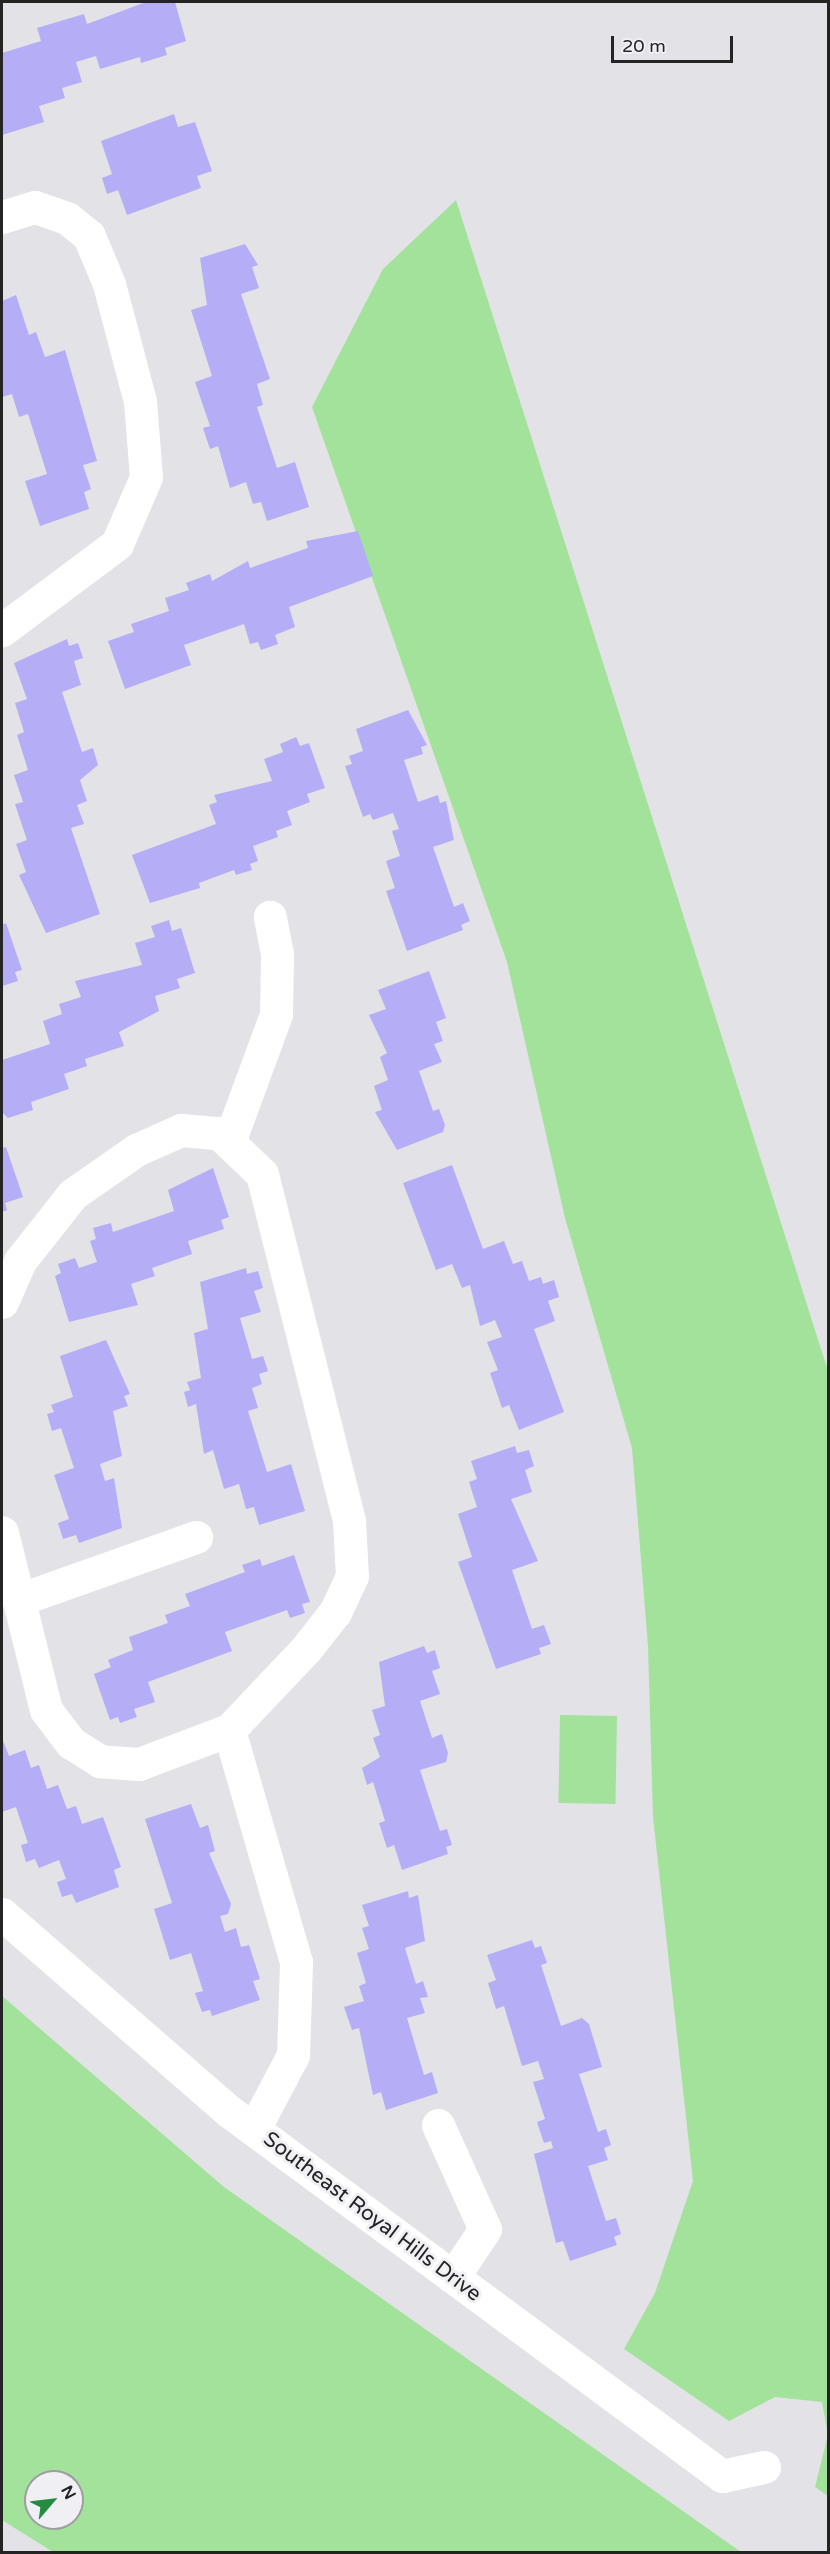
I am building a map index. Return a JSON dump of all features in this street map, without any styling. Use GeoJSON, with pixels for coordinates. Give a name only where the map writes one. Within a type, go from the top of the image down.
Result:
{"type":"FeatureCollection","features":[{"type":"Feature","properties":{"kind":"street"},"geometry":{"type":"LineString","coordinates":[[2,217],[35,207],[67,218],[89,236],[109,284],[140,401],[146,477],[117,544],[2,630]]}},
{"type":"Feature","properties":{"kind":"street"},"geometry":{"type":"LineString","coordinates":[[229,1142],[276,1014],[277,954],[270,917]]}},
{"type":"Feature","properties":{"kind":"street"},"geometry":{"type":"LineString","coordinates":[[2,1302],[20,1261],[73,1194],[136,1150],[181,1130],[219,1133],[262,1174],[349,1521],[352,1576],[335,1612],[306,1649],[230,1730],[140,1764],[100,1761],[71,1743],[46,1710],[2,1533]]}},
{"type":"Feature","properties":{"kind":"street"},"geometry":{"type":"LineString","coordinates":[[18,1600],[196,1537]]}},
{"type":"Feature","properties":{"kind":"street"},"geometry":{"type":"LineString","coordinates":[[230,1730],[296,1962],[293,2055],[254,2129]]}},
{"type":"Feature","properties":{"kind":"street","name":"Southeast Royal Hills Drive"},"geometry":{"type":"LineString","coordinates":[[2,1914],[254,2129],[722,2476],[764,2467]]}},
{"type":"Feature","properties":{"kind":"street"},"geometry":{"type":"LineString","coordinates":[[438,2125],[485,2229],[453,2277]]}},
{"type":"Feature","properties":{"kind":"green space"},"geometry":{"type":"Polygon","coordinates":[[[456,200],[828,1371],[828,2435],[822,2402],[775,2397],[729,2421],[624,2349],[655,2293],[693,2181],[653,1817],[648,1646],[632,1448],[565,1218],[507,962],[312,407],[383,269],[456,200]]]}},
{"type":"Feature","properties":{"kind":"green space"},"geometry":{"type":"Polygon","coordinates":[[[560,1715],[617,1716],[615,1804],[558,1803],[560,1715]]]}},
{"type":"Feature","properties":{"kind":"green space"},"geometry":{"type":"Polygon","coordinates":[[[2,1996],[224,2187],[741,2552],[53,2552],[2,2520],[2,1996]]]}},
{"type":"Feature","properties":{"kind":"green space"},"geometry":{"type":"Polygon","coordinates":[[[828,2435],[828,2496],[815,2487],[828,2435]]]}},
{"type":"Feature","properties":{"kind":"building"},"geometry":{"type":"Polygon","coordinates":[[[146,2],[175,2],[186,41],[165,48],[167,55],[141,63],[140,57],[100,69],[96,56],[76,62],[82,82],[62,88],[65,98],[39,106],[44,122],[2,135],[2,53],[41,41],[37,28],[84,14],[87,24],[146,2]]]}},
{"type":"Feature","properties":{"kind":"building"},"geometry":{"type":"Polygon","coordinates":[[[174,114],[178,127],[195,122],[212,171],[197,176],[201,188],[127,215],[118,190],[107,194],[102,178],[112,174],[101,141],[174,114]]]}},
{"type":"Feature","properties":{"kind":"building"},"geometry":{"type":"Polygon","coordinates":[[[245,244],[258,265],[252,267],[259,288],[241,294],[270,379],[257,384],[263,405],[257,407],[277,468],[295,462],[309,507],[267,521],[261,502],[253,504],[246,482],[230,488],[218,446],[210,449],[203,428],[210,426],[195,382],[212,376],[191,310],[207,305],[200,258],[245,244]]]}},
{"type":"Feature","properties":{"kind":"building"},"geometry":{"type":"Polygon","coordinates":[[[16,295],[29,335],[36,332],[45,357],[65,350],[97,461],[83,465],[91,489],[84,492],[89,509],[40,526],[25,481],[47,474],[28,414],[19,417],[12,394],[2,397],[2,301],[16,295]]]}},
{"type":"Feature","properties":{"kind":"building"},"geometry":{"type":"Polygon","coordinates":[[[358,531],[373,576],[289,607],[295,627],[275,635],[278,644],[261,650],[258,642],[250,644],[244,624],[184,645],[191,665],[125,689],[108,641],[134,632],[131,624],[169,611],[165,598],[189,590],[186,583],[210,574],[212,581],[248,561],[250,568],[308,548],[306,541],[358,531]]]}},
{"type":"Feature","properties":{"kind":"building"},"geometry":{"type":"Polygon","coordinates":[[[67,639],[69,646],[78,643],[83,658],[74,661],[81,685],[62,692],[82,752],[93,748],[98,765],[80,780],[87,801],[77,805],[84,824],[71,828],[100,914],[46,933],[19,875],[26,872],[16,844],[27,840],[15,804],[23,802],[14,775],[28,770],[17,735],[24,732],[15,703],[27,699],[14,663],[67,639]]]}},
{"type":"Feature","properties":{"kind":"building"},"geometry":{"type":"Polygon","coordinates":[[[408,710],[427,745],[421,747],[423,754],[404,760],[418,802],[438,795],[440,803],[446,801],[454,840],[433,847],[454,907],[463,903],[470,921],[461,925],[463,930],[407,951],[386,891],[395,888],[386,861],[400,856],[392,831],[399,829],[393,813],[373,820],[370,814],[363,817],[345,766],[352,764],[349,756],[363,751],[356,729],[408,710]]]}},
{"type":"Feature","properties":{"kind":"building"},"geometry":{"type":"Polygon","coordinates":[[[296,737],[300,746],[309,743],[325,788],[307,794],[310,802],[287,811],[292,825],[276,831],[278,837],[253,846],[258,861],[250,864],[252,870],[236,875],[234,870],[199,883],[200,888],[150,903],[132,855],[216,824],[209,805],[217,802],[214,795],[272,781],[264,759],[283,752],[280,744],[296,737]]]}},
{"type":"Feature","properties":{"kind":"building"},"geometry":{"type":"Polygon","coordinates":[[[169,920],[172,931],[181,928],[195,973],[177,979],[180,988],[155,996],[159,1011],[119,1032],[124,1046],[85,1059],[87,1066],[64,1074],[69,1089],[31,1102],[33,1110],[8,1118],[2,1112],[2,1060],[50,1044],[43,1021],[62,1014],[59,1004],[81,997],[75,981],[142,965],[135,943],[155,937],[151,926],[169,920]]]}},
{"type":"Feature","properties":{"kind":"building"},"geometry":{"type":"Polygon","coordinates":[[[6,923],[22,970],[15,972],[18,981],[2,986],[2,925],[6,923]]]}},
{"type":"Feature","properties":{"kind":"building"},"geometry":{"type":"Polygon","coordinates":[[[429,971],[446,1018],[436,1022],[443,1041],[434,1044],[442,1062],[419,1071],[433,1111],[439,1109],[445,1125],[443,1132],[397,1150],[375,1112],[382,1110],[374,1086],[388,1080],[380,1057],[387,1053],[369,1015],[386,1009],[378,990],[429,971]]]}},
{"type":"Feature","properties":{"kind":"building"},"geometry":{"type":"Polygon","coordinates":[[[6,1147],[23,1197],[5,1203],[7,1210],[2,1212],[2,1148],[6,1147]]]}},
{"type":"Feature","properties":{"kind":"building"},"geometry":{"type":"Polygon","coordinates":[[[452,1165],[483,1249],[504,1241],[513,1264],[522,1261],[529,1281],[541,1277],[543,1284],[554,1280],[559,1297],[548,1301],[555,1321],[534,1329],[564,1412],[519,1430],[509,1405],[502,1408],[490,1373],[498,1370],[487,1342],[502,1337],[495,1320],[480,1326],[470,1285],[462,1288],[452,1264],[436,1270],[403,1183],[452,1165]]]}},
{"type":"Feature","properties":{"kind":"building"},"geometry":{"type":"Polygon","coordinates":[[[213,1168],[229,1217],[221,1220],[224,1229],[188,1241],[192,1254],[152,1268],[155,1276],[131,1284],[138,1305],[69,1322],[55,1276],[61,1273],[58,1264],[75,1258],[79,1268],[97,1262],[90,1241],[96,1239],[93,1228],[111,1223],[113,1232],[174,1211],[168,1190],[213,1168]]]}},
{"type":"Feature","properties":{"kind":"building"},"geometry":{"type":"Polygon","coordinates":[[[246,1268],[247,1274],[258,1271],[263,1288],[254,1291],[261,1312],[240,1318],[252,1359],[263,1356],[268,1371],[259,1374],[262,1384],[252,1388],[258,1408],[248,1411],[267,1472],[291,1464],[305,1511],[259,1525],[254,1507],[246,1509],[239,1484],[224,1489],[213,1450],[204,1454],[196,1404],[188,1407],[184,1392],[190,1390],[187,1382],[201,1378],[194,1333],[208,1329],[200,1282],[246,1268]]]}},
{"type":"Feature","properties":{"kind":"building"},"geometry":{"type":"Polygon","coordinates":[[[106,1340],[130,1394],[124,1396],[128,1406],[113,1411],[122,1456],[100,1464],[105,1481],[114,1478],[122,1528],[79,1543],[76,1535],[63,1539],[58,1523],[69,1519],[54,1475],[74,1468],[61,1428],[52,1431],[47,1414],[54,1412],[51,1405],[73,1397],[60,1356],[106,1340]]]}},
{"type":"Feature","properties":{"kind":"building"},"geometry":{"type":"Polygon","coordinates":[[[515,1446],[517,1453],[529,1450],[534,1466],[525,1470],[532,1492],[511,1499],[538,1561],[512,1570],[532,1629],[544,1625],[551,1644],[539,1648],[541,1654],[496,1669],[458,1562],[472,1557],[458,1514],[477,1507],[469,1482],[477,1479],[471,1461],[515,1446]]]}},
{"type":"Feature","properties":{"kind":"building"},"geometry":{"type":"Polygon","coordinates":[[[294,1555],[310,1602],[302,1604],[305,1613],[290,1618],[287,1610],[225,1632],[232,1651],[148,1682],[155,1702],[134,1709],[137,1717],[120,1723],[118,1717],[110,1720],[94,1674],[111,1667],[108,1660],[133,1650],[129,1637],[168,1623],[165,1615],[190,1606],[185,1594],[245,1572],[242,1565],[260,1559],[262,1566],[294,1555]]]}},
{"type":"Feature","properties":{"kind":"building"},"geometry":{"type":"Polygon","coordinates":[[[424,1646],[427,1653],[435,1650],[440,1668],[432,1671],[440,1694],[420,1701],[432,1738],[442,1734],[448,1753],[446,1762],[420,1770],[440,1831],[447,1829],[452,1845],[446,1847],[448,1854],[402,1870],[394,1845],[387,1848],[379,1823],[385,1821],[373,1782],[367,1785],[362,1768],[380,1757],[373,1738],[380,1735],[372,1710],[385,1706],[379,1662],[424,1646]]]}},
{"type":"Feature","properties":{"kind":"building"},"geometry":{"type":"Polygon","coordinates":[[[2,1738],[9,1756],[25,1750],[31,1768],[39,1765],[47,1789],[58,1785],[67,1809],[76,1806],[82,1824],[103,1817],[121,1867],[114,1870],[119,1887],[76,1903],[72,1894],[62,1897],[57,1882],[66,1879],[59,1860],[39,1868],[35,1859],[26,1862],[21,1845],[28,1843],[16,1807],[2,1812],[2,1738]]]}},
{"type":"Feature","properties":{"kind":"building"},"geometry":{"type":"Polygon","coordinates":[[[191,1804],[200,1828],[208,1825],[215,1851],[209,1853],[231,1904],[228,1914],[220,1916],[225,1932],[236,1928],[241,1947],[249,1945],[260,1979],[253,1981],[260,2000],[212,2016],[210,2010],[202,2012],[195,1993],[203,1991],[191,1953],[170,1960],[154,1909],[172,1903],[145,1819],[191,1804]]]}},
{"type":"Feature","properties":{"kind":"building"},"geometry":{"type":"Polygon","coordinates":[[[408,1891],[409,1898],[418,1895],[425,1941],[405,1948],[416,1984],[423,1981],[428,1997],[420,1998],[425,2013],[407,2018],[424,2075],[432,2072],[438,2093],[386,2110],[381,2092],[373,2095],[359,2028],[352,2030],[344,2007],[364,2001],[359,1986],[366,1983],[357,1953],[369,1949],[362,1928],[369,1926],[362,1905],[408,1891]]]}},
{"type":"Feature","properties":{"kind":"building"},"geometry":{"type":"Polygon","coordinates":[[[532,1940],[535,1948],[541,1946],[547,1963],[541,1965],[561,2026],[582,2018],[589,2024],[602,2067],[579,2074],[598,2132],[606,2129],[611,2145],[604,2148],[608,2160],[588,2166],[606,2221],[616,2218],[621,2234],[614,2237],[617,2245],[570,2261],[563,2241],[556,2243],[534,2154],[553,2148],[551,2141],[544,2143],[537,2122],[545,2119],[533,2082],[544,2079],[538,2061],[522,2066],[504,2006],[496,2009],[488,1983],[496,1980],[487,1955],[532,1940]]]}}]}
